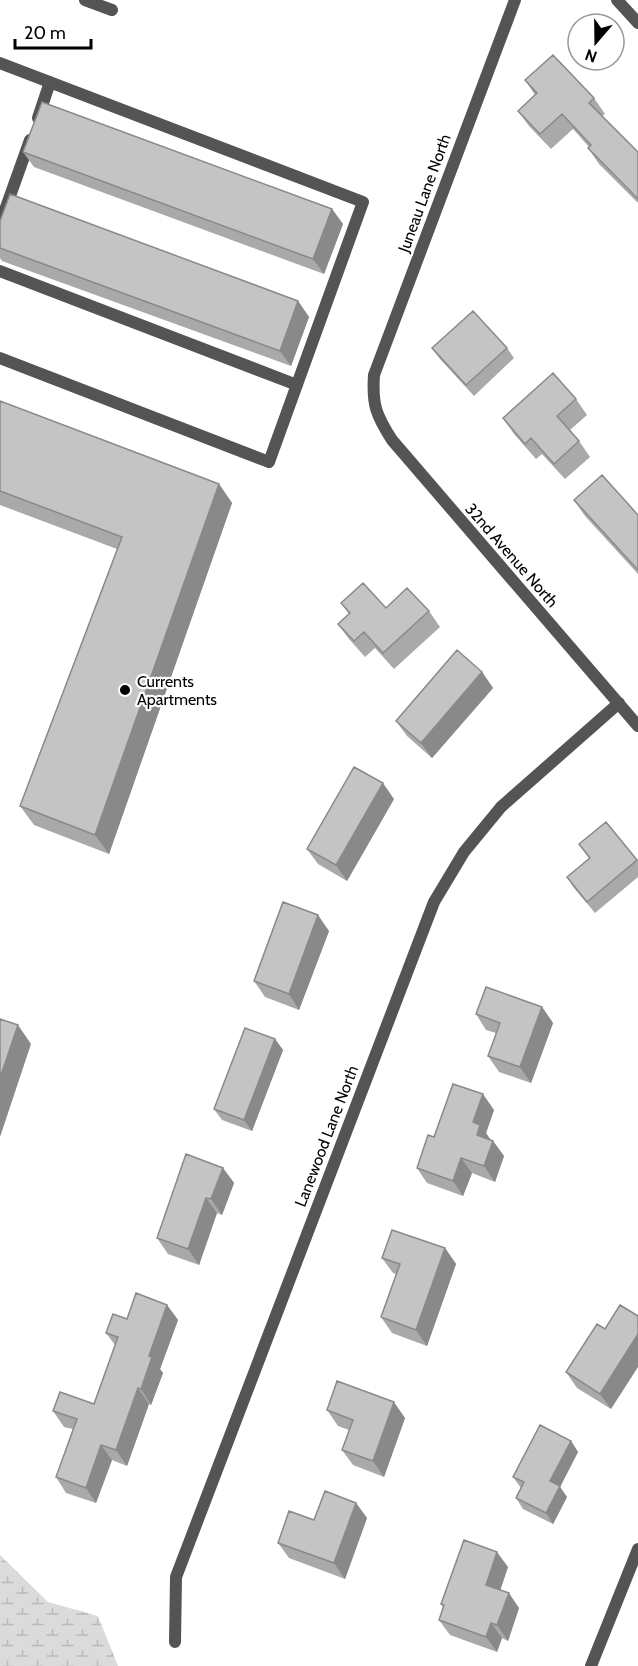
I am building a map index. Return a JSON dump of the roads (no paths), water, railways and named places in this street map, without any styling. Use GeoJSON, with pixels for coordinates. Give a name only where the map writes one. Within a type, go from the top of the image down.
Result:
{"type":"FeatureCollection","features":[{"type":"Feature","properties":{"kind":"street"},"geometry":{"type":"LineString","coordinates":[[85,0],[112,10]]}},
{"type":"Feature","properties":{"kind":"street","name":"Juneau Lane North"},"geometry":{"type":"LineString","coordinates":[[372,400],[374,375],[515,0]]}},
{"type":"Feature","properties":{"kind":"street"},"geometry":{"type":"LineString","coordinates":[[618,0],[638,23]]}},
{"type":"Feature","properties":{"kind":"street"},"geometry":{"type":"LineString","coordinates":[[0,63],[363,202],[269,462],[0,358]]}},
{"type":"Feature","properties":{"kind":"street"},"geometry":{"type":"LineString","coordinates":[[0,224],[50,82]]}},
{"type":"Feature","properties":{"kind":"street"},"geometry":{"type":"LineString","coordinates":[[0,270],[297,385]]}},
{"type":"Feature","properties":{"kind":"street","name":"32nd Avenue North"},"geometry":{"type":"LineString","coordinates":[[372,400],[378,418],[392,440],[638,726]]}},
{"type":"Feature","properties":{"kind":"street","name":"Lanewood Lane North"},"geometry":{"type":"LineString","coordinates":[[175,1642],[176,1577],[434,902],[464,852],[501,807],[619,704]]}},
{"type":"Feature","properties":{"kind":"street"},"geometry":{"type":"LineString","coordinates":[[591,1666],[638,1549]]}},
{"type":"Feature","properties":{"kind":"place","name":"Currents Apartments"},"geometry":{"type":"Point","coordinates":[125,690]}}]}
